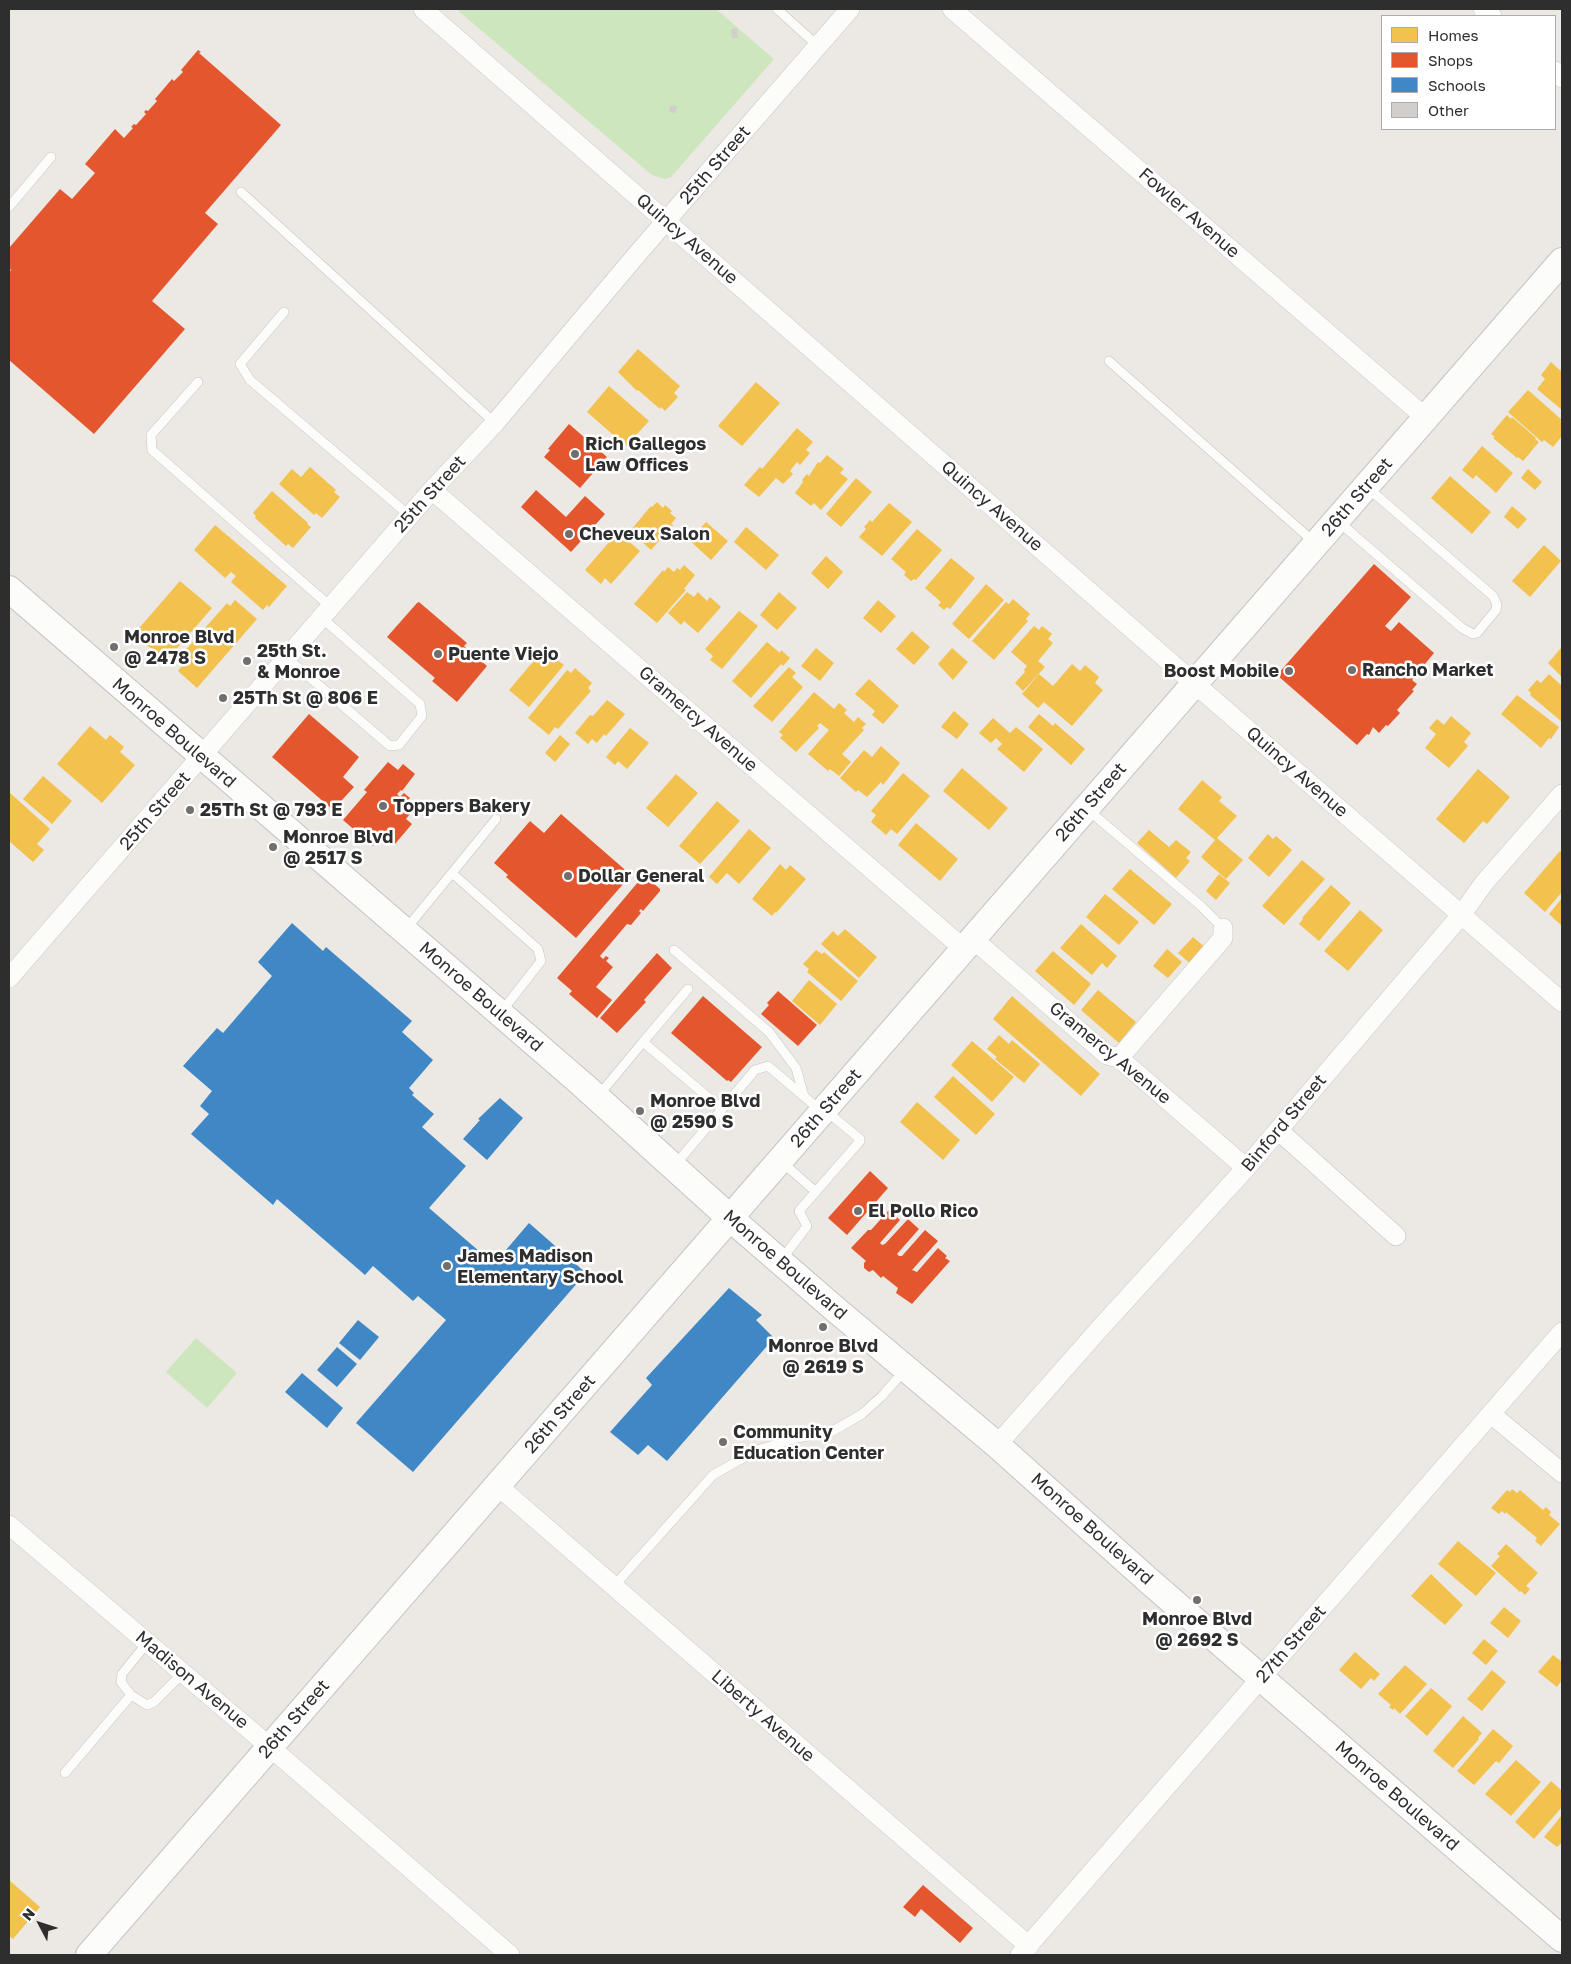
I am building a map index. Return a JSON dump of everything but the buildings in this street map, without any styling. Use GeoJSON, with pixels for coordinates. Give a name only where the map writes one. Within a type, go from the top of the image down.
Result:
{"type":"FeatureCollection","features":[{"type":"Feature","properties":{"kind":"street","name":"Quincy Avenue"},"geometry":{"type":"LineString","coordinates":[[423,9],[1194,684],[1562,1002]]}},
{"type":"Feature","properties":{"kind":"street","name":"25th Street"},"geometry":{"type":"LineString","coordinates":[[9,978],[432,490],[495,423],[666,221],[850,9]]}},
{"type":"Feature","properties":{"kind":"street","name":"Fowler Avenue"},"geometry":{"type":"LineString","coordinates":[[952,9],[1426,418]]}},
{"type":"Feature","properties":{"kind":"street","name":"26th Street"},"geometry":{"type":"LineString","coordinates":[[89,1955],[780,1160],[817,1106],[969,944],[1562,261]]}},
{"type":"Feature","properties":{"kind":"street","name":"Gramercy Avenue"},"geometry":{"type":"LineString","coordinates":[[432,490],[969,944],[1107,1055],[1119,1058],[1246,1168]]}},
{"type":"Feature","properties":{"kind":"street","name":"Monroe Boulevard"},"geometry":{"type":"LineString","coordinates":[[9,589],[597,1097],[730,1218],[997,1445],[1148,1580],[1562,1939]]}},
{"type":"Feature","properties":{"kind":"street","name":"Binford Street"},"geometry":{"type":"LineString","coordinates":[[997,1445],[1246,1168],[1462,914],[1484,883],[1562,794]]}},
{"type":"Feature","properties":{"kind":"street"},"geometry":{"type":"LineString","coordinates":[[1119,1058],[1223,938],[1223,928]]}},
{"type":"Feature","properties":{"kind":"street"},"geometry":{"type":"LineString","coordinates":[[1278,1130],[1396,1236]]}},
{"type":"Feature","properties":{"kind":"street","name":"27th Street"},"geometry":{"type":"LineString","coordinates":[[1025,1950],[1562,1332]]}},
{"type":"Feature","properties":{"kind":"street"},"geometry":{"type":"LineString","coordinates":[[1491,1414],[1562,1473]]}},
{"type":"Feature","properties":{"kind":"street","name":"Liberty Avenue"},"geometry":{"type":"LineString","coordinates":[[498,1486],[614,1586],[1025,1950]]}},
{"type":"Feature","properties":{"kind":"street","name":"Madison Avenue"},"geometry":{"type":"LineString","coordinates":[[9,1525],[270,1747],[510,1955]]}},
{"type":"Feature","properties":{"kind":"lane"},"geometry":{"type":"LineString","coordinates":[[777,9],[818,46]]}},
{"type":"Feature","properties":{"kind":"lane"},"geometry":{"type":"LineString","coordinates":[[9,208],[51,157]]}},
{"type":"Feature","properties":{"kind":"lane"},"geometry":{"type":"LineString","coordinates":[[241,192],[495,423]]}},
{"type":"Feature","properties":{"kind":"lane"},"geometry":{"type":"LineString","coordinates":[[284,312],[240,364],[250,380],[410,516]]}},
{"type":"Feature","properties":{"kind":"lane"},"geometry":{"type":"LineString","coordinates":[[1108,361],[1316,544]]}},
{"type":"Feature","properties":{"kind":"lane"},"geometry":{"type":"LineString","coordinates":[[198,382],[151,435],[152,450],[327,613],[420,704],[422,716],[399,745],[390,746],[287,658]]}},
{"type":"Feature","properties":{"kind":"lane"},"geometry":{"type":"LineString","coordinates":[[1337,520],[1462,628],[1473,634],[1477,633],[1496,610],[1498,605],[1493,596],[1366,486]]}},
{"type":"Feature","properties":{"kind":"lane"},"geometry":{"type":"LineString","coordinates":[[1086,808],[1223,928]]}},
{"type":"Feature","properties":{"kind":"lane"},"geometry":{"type":"LineString","coordinates":[[405,931],[496,819]]}},
{"type":"Feature","properties":{"kind":"lane"},"geometry":{"type":"LineString","coordinates":[[452,873],[538,949],[541,961],[500,1013]]}},
{"type":"Feature","properties":{"kind":"lane"},"geometry":{"type":"LineString","coordinates":[[674,950],[769,1032],[796,1068],[817,1106]]}},
{"type":"Feature","properties":{"kind":"lane"},"geometry":{"type":"LineString","coordinates":[[597,1097],[688,989]]}},
{"type":"Feature","properties":{"kind":"lane"},"geometry":{"type":"LineString","coordinates":[[643,1042],[722,1109]]}},
{"type":"Feature","properties":{"kind":"lane"},"geometry":{"type":"LineString","coordinates":[[674,1167],[755,1070],[768,1066],[860,1139],[799,1211],[807,1226],[780,1261]]}},
{"type":"Feature","properties":{"kind":"lane"},"geometry":{"type":"LineString","coordinates":[[780,1160],[816,1192]]}},
{"type":"Feature","properties":{"kind":"lane"},"geometry":{"type":"LineString","coordinates":[[614,1586],[713,1475],[757,1450],[797,1438],[833,1431],[862,1414],[882,1396],[907,1368]]}},
{"type":"Feature","properties":{"kind":"lane"},"geometry":{"type":"LineString","coordinates":[[147,1643],[122,1674],[121,1682],[131,1695],[147,1706],[154,1702],[182,1672]]}},
{"type":"Feature","properties":{"kind":"lane"},"geometry":{"type":"LineString","coordinates":[[65,1772],[131,1695]]}},
{"type":"Feature","properties":{"kind":"green space"},"geometry":{"type":"Polygon","coordinates":[[[456,9],[716,9],[774,59],[671,177],[665,179],[652,175],[456,9]]]}},
{"type":"Feature","properties":{"kind":"green space"},"geometry":{"type":"Polygon","coordinates":[[[196,1338],[237,1373],[207,1408],[166,1372],[196,1338]]]}},
{"type":"Feature","properties":{"kind":"place","name":"Rich Gallegos Law Offices"},"geometry":{"type":"Point","coordinates":[575,454]}},
{"type":"Feature","properties":{"kind":"place","name":"Cheveux Salon"},"geometry":{"type":"Point","coordinates":[569,534]}},
{"type":"Feature","properties":{"kind":"place","name":"Monroe Blvd @ 2478 S"},"geometry":{"type":"Point","coordinates":[114,647]}},
{"type":"Feature","properties":{"kind":"place","name":"Puente Viejo"},"geometry":{"type":"Point","coordinates":[438,654]}},
{"type":"Feature","properties":{"kind":"place","name":"25th St. & Monroe"},"geometry":{"type":"Point","coordinates":[247,661]}},
{"type":"Feature","properties":{"kind":"place","name":"Rancho Market"},"geometry":{"type":"Point","coordinates":[1352,670]}},
{"type":"Feature","properties":{"kind":"place","name":"Boost Mobile"},"geometry":{"type":"Point","coordinates":[1289,671]}},
{"type":"Feature","properties":{"kind":"place","name":"25Th St @ 806 E"},"geometry":{"type":"Point","coordinates":[223,698]}},
{"type":"Feature","properties":{"kind":"place","name":"Toppers Bakery"},"geometry":{"type":"Point","coordinates":[383,806]}},
{"type":"Feature","properties":{"kind":"place","name":"25Th St @ 793 E"},"geometry":{"type":"Point","coordinates":[190,810]}},
{"type":"Feature","properties":{"kind":"place","name":"Monroe Blvd @ 2517 S"},"geometry":{"type":"Point","coordinates":[273,847]}},
{"type":"Feature","properties":{"kind":"place","name":"Dollar General"},"geometry":{"type":"Point","coordinates":[568,876]}},
{"type":"Feature","properties":{"kind":"place","name":"Monroe Blvd @ 2590 S"},"geometry":{"type":"Point","coordinates":[640,1111]}},
{"type":"Feature","properties":{"kind":"place","name":"El Pollo Rico"},"geometry":{"type":"Point","coordinates":[858,1211]}},
{"type":"Feature","properties":{"kind":"place","name":"James Madison Elementary School"},"geometry":{"type":"Point","coordinates":[447,1266]}},
{"type":"Feature","properties":{"kind":"place","name":"Monroe Blvd @ 2619 S"},"geometry":{"type":"Point","coordinates":[823,1327]}},
{"type":"Feature","properties":{"kind":"place","name":"Community Education Center"},"geometry":{"type":"Point","coordinates":[723,1442]}},
{"type":"Feature","properties":{"kind":"place","name":"Monroe Blvd @ 2692 S"},"geometry":{"type":"Point","coordinates":[1197,1600]}}]}
